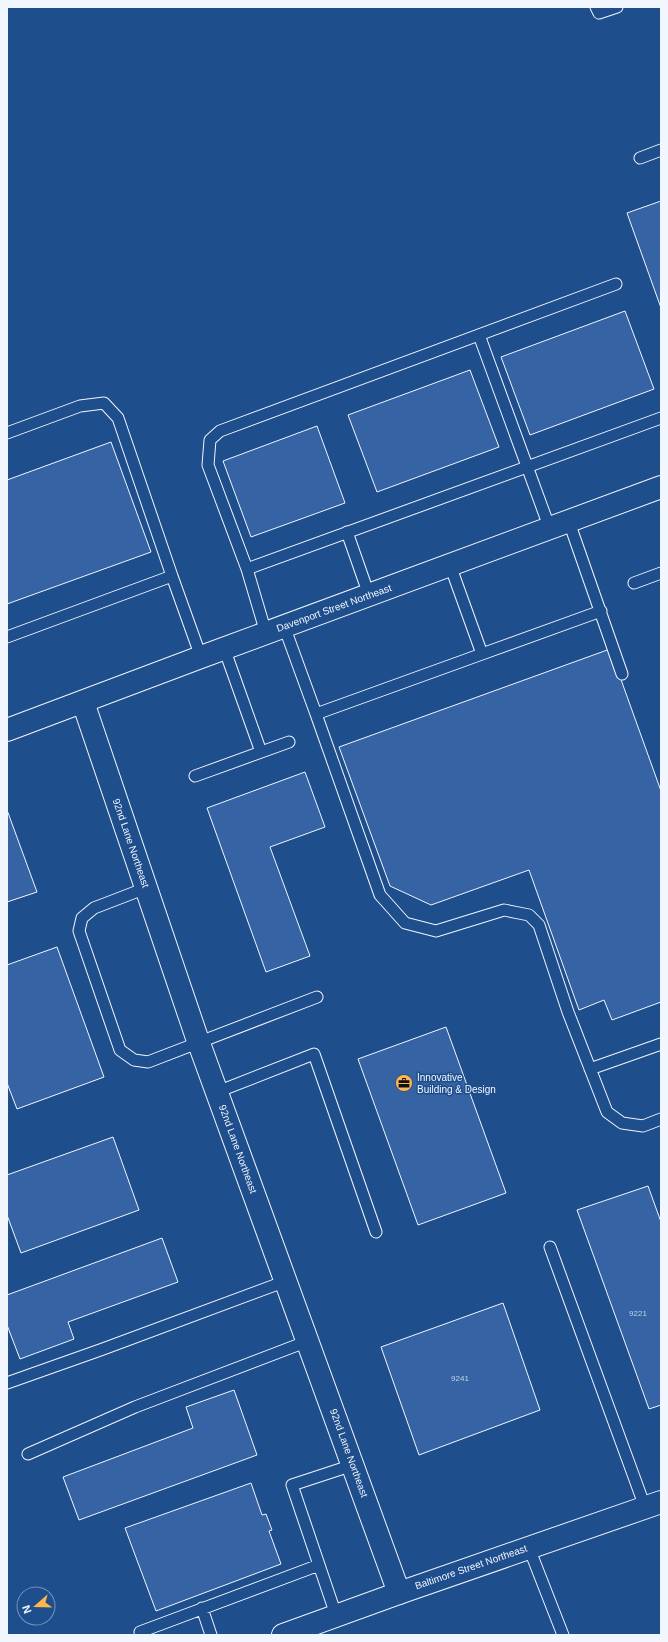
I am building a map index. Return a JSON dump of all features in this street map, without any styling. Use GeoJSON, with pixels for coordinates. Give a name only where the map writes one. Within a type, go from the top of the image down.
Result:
{"type":"FeatureCollection","features":[{"type":"Feature","properties":{"kind":"street","name":"Davenport Street Northeast"},"geometry":{"type":"LineString","coordinates":[[7,730],[201,656],[661,488]]}},
{"type":"Feature","properties":{"kind":"street","name":"92nd Lane Northeast"},"geometry":{"type":"LineString","coordinates":[[83,702],[199,1043],[399,1592]]}},
{"type":"Feature","properties":{"kind":"street","name":"Baltimore Street Northeast"},"geometry":{"type":"LineString","coordinates":[[283,1635],[310,1630],[336,1616],[399,1592],[653,1504]]}},
{"type":"Feature","properties":{"kind":"lane"},"geometry":{"type":"LineString","coordinates":[[596,7],[599,13],[617,7]]}},
{"type":"Feature","properties":{"kind":"lane"},"geometry":{"type":"LineString","coordinates":[[640,158],[661,150]]}},
{"type":"Feature","properties":{"kind":"lane"},"geometry":{"type":"LineString","coordinates":[[616,284],[220,431],[210,440],[208,465],[247,569],[316,714],[380,894],[404,924],[436,931],[504,910],[529,915],[539,925],[568,1012],[607,1112],[622,1123],[643,1126],[661,1119]]}},
{"type":"Feature","properties":{"kind":"lane"},"geometry":{"type":"LineString","coordinates":[[479,335],[528,466],[560,525],[601,611],[622,674]]}},
{"type":"Feature","properties":{"kind":"lane"},"geometry":{"type":"LineString","coordinates":[[7,433],[80,406],[104,403],[118,418],[201,656]]}},
{"type":"Feature","properties":{"kind":"lane"},"geometry":{"type":"LineString","coordinates":[[247,569],[661,418]]}},
{"type":"Feature","properties":{"kind":"lane"},"geometry":{"type":"LineString","coordinates":[[347,532],[369,595]]}},
{"type":"Feature","properties":{"kind":"lane"},"geometry":{"type":"LineString","coordinates":[[450,565],[482,654]]}},
{"type":"Feature","properties":{"kind":"lane"},"geometry":{"type":"LineString","coordinates":[[634,583],[661,573]]}},
{"type":"Feature","properties":{"kind":"lane"},"geometry":{"type":"LineString","coordinates":[[7,637],[172,576]]}},
{"type":"Feature","properties":{"kind":"lane"},"geometry":{"type":"LineString","coordinates":[[316,714],[601,611]]}},
{"type":"Feature","properties":{"kind":"lane"},"geometry":{"type":"LineString","coordinates":[[224,648],[261,752]]}},
{"type":"Feature","properties":{"kind":"lane"},"geometry":{"type":"LineString","coordinates":[[195,776],[289,742]]}},
{"type":"Feature","properties":{"kind":"lane"},"geometry":{"type":"LineString","coordinates":[[146,888],[94,908],[82,918],[79,931],[120,1050],[134,1060],[148,1062],[317,997]]}},
{"type":"Feature","properties":{"kind":"lane"},"geometry":{"type":"LineString","coordinates":[[590,1069],[661,1044]]}},
{"type":"Feature","properties":{"kind":"lane"},"geometry":{"type":"LineString","coordinates":[[217,1092],[314,1054],[376,1232]]}},
{"type":"Feature","properties":{"kind":"lane"},"geometry":{"type":"LineString","coordinates":[[550,1247],[653,1504]]}},
{"type":"Feature","properties":{"kind":"lane"},"geometry":{"type":"LineString","coordinates":[[7,1383],[286,1281]]}},
{"type":"Feature","properties":{"kind":"lane"},"geometry":{"type":"LineString","coordinates":[[28,1454],[135,1406],[308,1341]]}},
{"type":"Feature","properties":{"kind":"lane"},"geometry":{"type":"LineString","coordinates":[[336,1616],[292,1485],[353,1465]]}},
{"type":"Feature","properties":{"kind":"lane"},"geometry":{"type":"LineString","coordinates":[[529,1548],[563,1635]]}},
{"type":"Feature","properties":{"kind":"lane"},"geometry":{"type":"LineString","coordinates":[[141,1635],[140,1632],[319,1565]]}},
{"type":"Feature","properties":{"kind":"lane"},"geometry":{"type":"LineString","coordinates":[[202,1608],[211,1635]]}},
{"type":"Feature","properties":{"kind":"building"},"geometry":{"type":"Polygon","coordinates":[[[661,201],[661,308],[627,213],[661,201]]]}},
{"type":"Feature","properties":{"kind":"building"},"geometry":{"type":"Polygon","coordinates":[[[625,311],[654,389],[530,435],[501,357],[625,311]]]}},
{"type":"Feature","properties":{"kind":"building"},"geometry":{"type":"Polygon","coordinates":[[[470,370],[499,447],[377,492],[348,415],[470,370]]]}},
{"type":"Feature","properties":{"kind":"building"},"geometry":{"type":"Polygon","coordinates":[[[317,426],[345,503],[251,537],[223,461],[317,426]]]}},
{"type":"Feature","properties":{"kind":"building"},"geometry":{"type":"Polygon","coordinates":[[[111,442],[151,552],[7,604],[7,480],[111,442]]]}},
{"type":"Feature","properties":{"kind":"building"},"geometry":{"type":"Polygon","coordinates":[[[610,649],[661,791],[661,1002],[612,1020],[604,1000],[579,1010],[529,870],[431,905],[390,886],[339,747],[610,649]]]}},
{"type":"Feature","properties":{"kind":"building"},"geometry":{"type":"Polygon","coordinates":[[[305,772],[325,827],[270,847],[310,956],[266,972],[207,808],[305,772]]]}},
{"type":"Feature","properties":{"kind":"building"},"geometry":{"type":"Polygon","coordinates":[[[7,810],[37,892],[7,902],[7,810]]]}},
{"type":"Feature","properties":{"kind":"building"},"geometry":{"type":"Polygon","coordinates":[[[57,947],[104,1077],[17,1109],[7,1083],[7,965],[57,947]]]}},
{"type":"Feature","properties":{"kind":"building"},"geometry":{"type":"Polygon","coordinates":[[[446,1027],[506,1193],[418,1225],[358,1059],[446,1027]]]}},
{"type":"Feature","properties":{"kind":"building"},"geometry":{"type":"Polygon","coordinates":[[[113,1137],[139,1210],[21,1253],[7,1215],[7,1175],[113,1137]]]}},
{"type":"Feature","properties":{"kind":"building"},"geometry":{"type":"Polygon","coordinates":[[[648,1186],[661,1222],[661,1405],[649,1409],[577,1210],[648,1186]]]}},
{"type":"Feature","properties":{"kind":"building"},"geometry":{"type":"Polygon","coordinates":[[[162,1238],[178,1282],[68,1322],[74,1339],[20,1359],[7,1325],[7,1295],[162,1238]]]}},
{"type":"Feature","properties":{"kind":"building"},"geometry":{"type":"Polygon","coordinates":[[[503,1303],[540,1410],[419,1455],[381,1347],[503,1303]]]}},
{"type":"Feature","properties":{"kind":"building"},"geometry":{"type":"Polygon","coordinates":[[[234,1390],[257,1455],[79,1520],[63,1477],[193,1428],[186,1407],[234,1390]]]}},
{"type":"Feature","properties":{"kind":"building"},"geometry":{"type":"Polygon","coordinates":[[[251,1483],[262,1515],[266,1514],[272,1530],[269,1531],[281,1564],[156,1611],[125,1528],[251,1483]]]}},
{"type":"Feature","properties":{"kind":"place","name":"Innovative Building & Design"},"geometry":{"type":"Point","coordinates":[404,1083]}}]}
